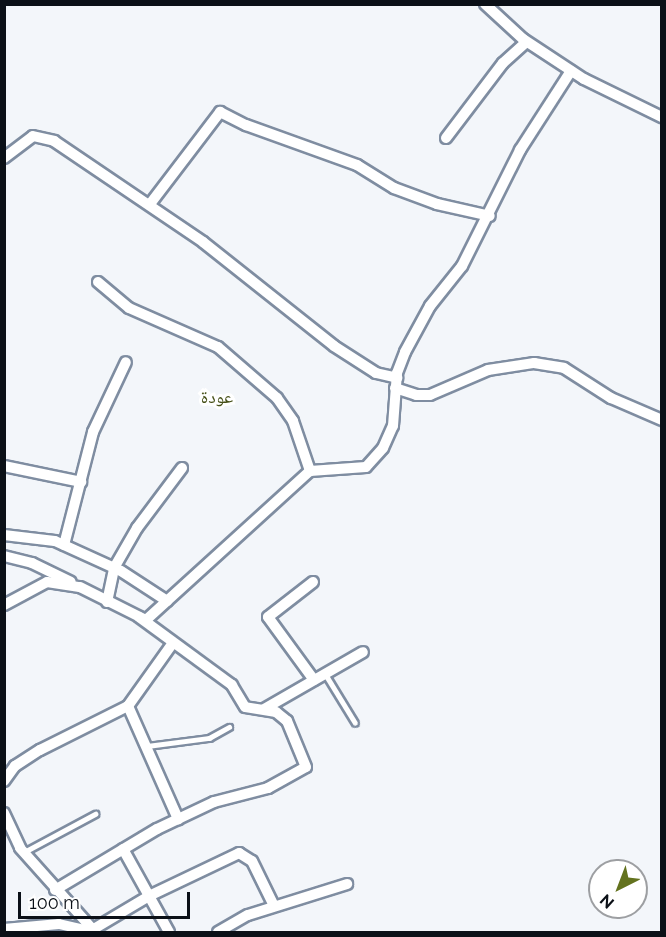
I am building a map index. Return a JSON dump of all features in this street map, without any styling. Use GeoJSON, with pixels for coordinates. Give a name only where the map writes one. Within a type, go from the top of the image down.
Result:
{"type":"FeatureCollection","features":[{"type":"Feature","properties":{"kind":"street"},"geometry":{"type":"LineString","coordinates":[[484,4],[526,42],[571,70],[662,117]]}},
{"type":"Feature","properties":{"kind":"street"},"geometry":{"type":"LineString","coordinates":[[446,138],[503,63],[526,42]]}},
{"type":"Feature","properties":{"kind":"street"},"geometry":{"type":"LineString","coordinates":[[4,556],[32,563],[146,620],[310,471],[366,467],[383,448],[393,426],[396,383],[430,306],[462,266],[490,216],[520,150],[571,70]]}},
{"type":"Feature","properties":{"kind":"street"},"geometry":{"type":"LineString","coordinates":[[150,204],[220,111],[246,125],[357,165],[394,188],[437,204],[490,216]]}},
{"type":"Feature","properties":{"kind":"street"},"geometry":{"type":"LineString","coordinates":[[4,158],[33,136],[54,141],[150,204],[334,346],[416,395],[429,395],[488,370],[534,363],[564,368],[611,398],[662,420]]}},
{"type":"Feature","properties":{"kind":"street"},"geometry":{"type":"LineString","coordinates":[[98,282],[129,308],[218,347],[278,398],[294,422],[310,471]]}},
{"type":"Feature","properties":{"kind":"street"},"geometry":{"type":"LineString","coordinates":[[64,545],[93,432],[126,363]]}},
{"type":"Feature","properties":{"kind":"street"},"geometry":{"type":"LineString","coordinates":[[4,466],[81,482]]}},
{"type":"Feature","properties":{"kind":"street"},"geometry":{"type":"LineString","coordinates":[[107,602],[114,568],[143,519],[182,468]]}},
{"type":"Feature","properties":{"kind":"street"},"geometry":{"type":"LineString","coordinates":[[4,535],[64,545],[114,568],[167,601]]}},
{"type":"Feature","properties":{"kind":"street"},"geometry":{"type":"LineString","coordinates":[[4,605],[47,582],[80,587]]}},
{"type":"Feature","properties":{"kind":"street"},"geometry":{"type":"LineString","coordinates":[[313,582],[268,617],[314,680]]}},
{"type":"Feature","properties":{"kind":"street"},"geometry":{"type":"LineString","coordinates":[[55,890],[178,819],[214,802],[268,789],[306,767],[288,721],[264,709],[245,707],[232,685],[172,644],[139,617]]}},
{"type":"Feature","properties":{"kind":"street"},"geometry":{"type":"LineString","coordinates":[[4,781],[15,766],[40,750],[128,706],[172,644]]}},
{"type":"Feature","properties":{"kind":"street"},"geometry":{"type":"LineString","coordinates":[[264,709],[363,652]]}},
{"type":"Feature","properties":{"kind":"street"},"geometry":{"type":"LineString","coordinates":[[128,706],[178,819]]}},
{"type":"Feature","properties":{"kind":"street"},"geometry":{"type":"LineString","coordinates":[[4,813],[7,830],[55,890],[94,932]]}},
{"type":"Feature","properties":{"kind":"street"},"geometry":{"type":"LineString","coordinates":[[123,849],[169,933]]}},
{"type":"Feature","properties":{"kind":"street"},"geometry":{"type":"LineString","coordinates":[[4,929],[42,929],[59,924],[94,932],[148,896],[239,853],[252,861],[274,906]]}},
{"type":"Feature","properties":{"kind":"street"},"geometry":{"type":"LineString","coordinates":[[218,933],[274,906],[347,884]]}},
{"type":"Feature","properties":{"kind":"lane"},"geometry":{"type":"LineString","coordinates":[[325,674],[355,723]]}},
{"type":"Feature","properties":{"kind":"lane"},"geometry":{"type":"LineString","coordinates":[[146,746],[209,738],[229,727]]}},
{"type":"Feature","properties":{"kind":"lane"},"geometry":{"type":"LineString","coordinates":[[24,852],[94,814]]}},
{"type":"Feature","properties":{"kind":"district","name":"عودة"},"geometry":{"type":"Point","coordinates":[217,397]}}]}
